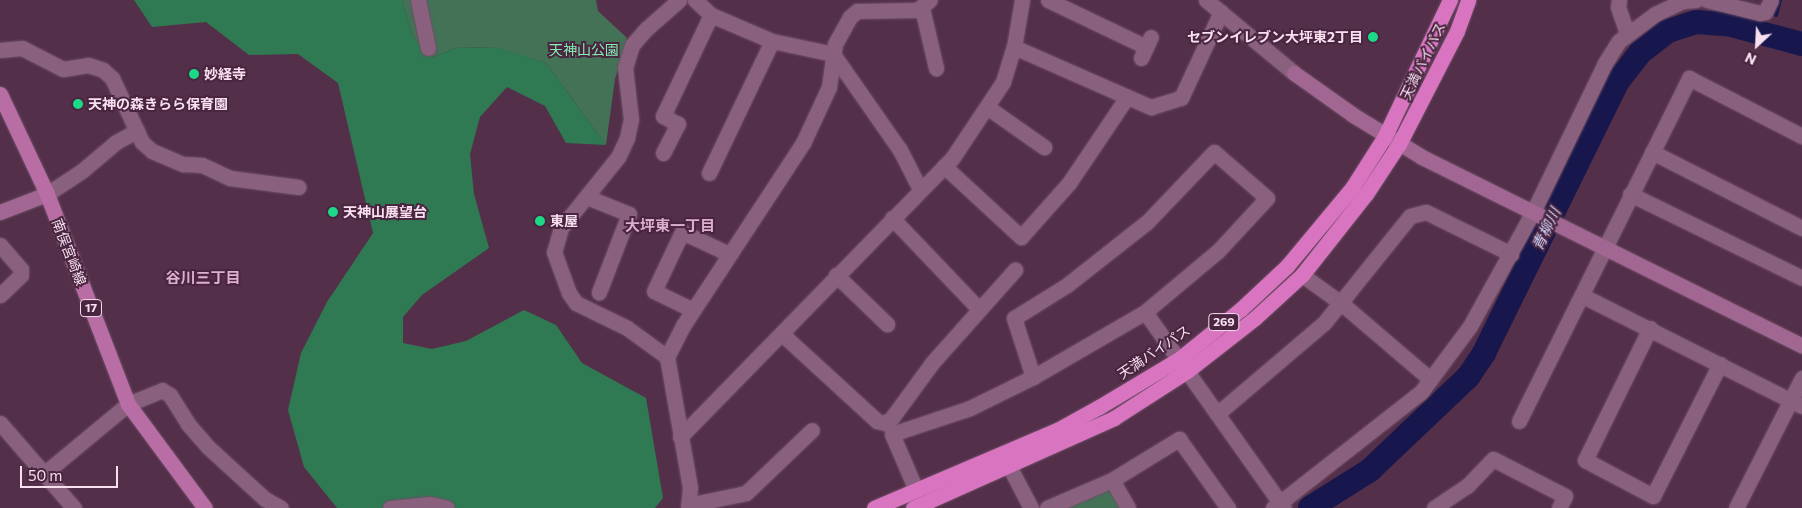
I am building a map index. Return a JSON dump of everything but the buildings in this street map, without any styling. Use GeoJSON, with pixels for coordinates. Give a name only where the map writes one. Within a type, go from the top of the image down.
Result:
{"type":"FeatureCollection","features":[{"type":"Feature","properties":{"kind":"highway","name":"天満バイパス"},"geometry":{"type":"LineString","coordinates":[[874,508],[1057,430],[1183,365],[1287,266],[1352,188],[1385,136],[1450,0]]}},
{"type":"Feature","properties":{"kind":"highway","name":"天満バイパス"},"geometry":{"type":"LineString","coordinates":[[913,508],[1010,468],[1114,418],[1183,365],[1255,318],[1302,275],[1366,194],[1399,144],[1457,31],[1468,0]]}},
{"type":"Feature","properties":{"kind":"main road","name":"南俣宮崎線"},"geometry":{"type":"LineString","coordinates":[[0,94],[47,194],[128,404],[204,508]]}},
{"type":"Feature","properties":{"kind":"street"},"geometry":{"type":"LineString","coordinates":[[418,0],[428,48]]}},
{"type":"Feature","properties":{"kind":"street"},"geometry":{"type":"LineString","coordinates":[[679,0],[646,29],[632,46],[625,68],[631,119],[627,138],[618,157],[561,228],[554,252],[569,294],[576,303],[634,332],[667,357],[675,387],[680,437],[690,486],[688,506],[746,493],[812,430]]}},
{"type":"Feature","properties":{"kind":"street"},"geometry":{"type":"LineString","coordinates":[[695,0],[711,15],[772,41],[833,54],[900,150],[920,189]]}},
{"type":"Feature","properties":{"kind":"street"},"geometry":{"type":"LineString","coordinates":[[680,437],[944,166],[1003,82],[1014,47],[1022,0]]}},
{"type":"Feature","properties":{"kind":"street"},"geometry":{"type":"LineString","coordinates":[[1048,0],[1146,47]]}},
{"type":"Feature","properties":{"kind":"street"},"geometry":{"type":"LineString","coordinates":[[1206,0],[1294,73],[1385,136],[1802,346]]}},
{"type":"Feature","properties":{"kind":"street"},"geometry":{"type":"LineString","coordinates":[[1619,0],[1618,7],[1627,34]]}},
{"type":"Feature","properties":{"kind":"street"},"geometry":{"type":"LineString","coordinates":[[1145,312],[1279,506],[1403,409],[1430,380],[1470,326],[1535,213],[1605,63],[1627,34],[1670,6],[1696,0]]}},
{"type":"Feature","properties":{"kind":"street"},"geometry":{"type":"LineString","coordinates":[[1707,0],[1760,13],[1765,12],[1772,0]]}},
{"type":"Feature","properties":{"kind":"street"},"geometry":{"type":"LineString","coordinates":[[667,357],[693,310],[729,254],[804,144],[829,87],[833,54],[839,35],[856,11],[926,4],[936,68]]}},
{"type":"Feature","properties":{"kind":"street"},"geometry":{"type":"LineString","coordinates":[[1014,47],[1151,107],[1181,98],[1221,12]]}},
{"type":"Feature","properties":{"kind":"street"},"geometry":{"type":"LineString","coordinates":[[663,153],[678,124],[663,116],[711,15]]}},
{"type":"Feature","properties":{"kind":"street"},"geometry":{"type":"LineString","coordinates":[[710,172],[772,41]]}},
{"type":"Feature","properties":{"kind":"street"},"geometry":{"type":"LineString","coordinates":[[0,50],[22,48],[63,69],[88,65],[103,70],[112,78],[142,142],[152,151],[184,164],[202,165],[230,178],[298,188]]}},
{"type":"Feature","properties":{"kind":"street"},"geometry":{"type":"LineString","coordinates":[[1519,421],[1583,296],[1604,245],[1689,78],[1802,136]]}},
{"type":"Feature","properties":{"kind":"street"},"geometry":{"type":"LineString","coordinates":[[944,166],[1021,237],[1069,183],[1127,97]]}},
{"type":"Feature","properties":{"kind":"street"},"geometry":{"type":"LineString","coordinates":[[987,107],[1044,147]]}},
{"type":"Feature","properties":{"kind":"street"},"geometry":{"type":"LineString","coordinates":[[0,212],[47,194],[83,170],[116,142],[137,131]]}},
{"type":"Feature","properties":{"kind":"street"},"geometry":{"type":"LineString","coordinates":[[916,490],[892,434],[970,408],[1033,377],[1145,312],[1218,251],[1267,198],[1214,152],[1147,222],[1068,285],[1014,318],[1033,377]]}},
{"type":"Feature","properties":{"kind":"street"},"geometry":{"type":"LineString","coordinates":[[1652,152],[1802,228]]}},
{"type":"Feature","properties":{"kind":"street"},"geometry":{"type":"LineString","coordinates":[[1630,194],[1802,278]]}},
{"type":"Feature","properties":{"kind":"street"},"geometry":{"type":"LineString","coordinates":[[587,196],[629,214],[599,292]]}},
{"type":"Feature","properties":{"kind":"street"},"geometry":{"type":"LineString","coordinates":[[1217,414],[1324,324],[1403,223],[1418,212],[1426,212],[1511,254]]}},
{"type":"Feature","properties":{"kind":"street"},"geometry":{"type":"LineString","coordinates":[[892,218],[979,309]]}},
{"type":"Feature","properties":{"kind":"street"},"geometry":{"type":"LineString","coordinates":[[693,310],[654,291],[682,232],[729,254]]}},
{"type":"Feature","properties":{"kind":"street"},"geometry":{"type":"LineString","coordinates":[[0,245],[21,269],[22,275],[0,296]]}},
{"type":"Feature","properties":{"kind":"street"},"geometry":{"type":"LineString","coordinates":[[782,334],[877,421],[884,423],[891,419],[932,363],[1015,270]]}},
{"type":"Feature","properties":{"kind":"street"},"geometry":{"type":"LineString","coordinates":[[836,275],[887,324]]}},
{"type":"Feature","properties":{"kind":"street"},"geometry":{"type":"LineString","coordinates":[[1302,275],[1341,303],[1430,380]]}},
{"type":"Feature","properties":{"kind":"street"},"geometry":{"type":"LineString","coordinates":[[1583,296],[1796,403]]}},
{"type":"Feature","properties":{"kind":"street"},"geometry":{"type":"LineString","coordinates":[[1650,328],[1585,460],[1653,496],[1720,364]]}},
{"type":"Feature","properties":{"kind":"street"},"geometry":{"type":"LineString","coordinates":[[1736,508],[1796,403],[1802,378]]}},
{"type":"Feature","properties":{"kind":"street"},"geometry":{"type":"LineString","coordinates":[[46,472],[128,404],[162,390],[170,395],[188,424],[208,448],[265,499],[281,508]]}},
{"type":"Feature","properties":{"kind":"street"},"geometry":{"type":"LineString","coordinates":[[0,423],[46,472],[74,508]]}},
{"type":"Feature","properties":{"kind":"street"},"geometry":{"type":"LineString","coordinates":[[1047,508],[1112,480],[1179,439],[1228,508]]}},
{"type":"Feature","properties":{"kind":"street"},"geometry":{"type":"LineString","coordinates":[[1434,508],[1467,486],[1493,459],[1565,496],[1559,508]]}},
{"type":"Feature","properties":{"kind":"street"},"geometry":{"type":"LineString","coordinates":[[1010,468],[1031,508]]}},
{"type":"Feature","properties":{"kind":"street"},"geometry":{"type":"LineString","coordinates":[[1112,480],[1128,508]]}},
{"type":"Feature","properties":{"kind":"street"},"geometry":{"type":"LineString","coordinates":[[390,508],[430,504],[447,508]]}},
{"type":"Feature","properties":{"kind":"green space"},"geometry":{"type":"Polygon","coordinates":[[[134,0],[402,0],[413,37],[433,57],[458,47],[499,48],[546,63],[606,145],[566,143],[545,106],[507,87],[480,117],[470,154],[474,194],[489,248],[422,295],[403,317],[403,343],[432,349],[466,341],[524,310],[556,325],[582,363],[646,398],[663,498],[655,508],[337,508],[304,467],[288,410],[301,353],[327,302],[373,233],[338,83],[298,54],[249,55],[206,22],[152,27],[134,0]]]}},
{"type":"Feature","properties":{"kind":"green space","name":"天神山公園"},"geometry":{"type":"Polygon","coordinates":[[[402,0],[596,0],[598,11],[627,38],[615,79],[606,145],[546,63],[498,48],[458,47],[433,57],[413,37],[402,0]]]}},
{"type":"Feature","properties":{"kind":"green space"},"geometry":{"type":"Polygon","coordinates":[[[1110,487],[1122,508],[1058,508],[1110,487]]]}},
{"type":"Feature","properties":{"kind":"waterway"},"geometry":{"type":"LineString","coordinates":[[1776,15],[1780,0]]}},
{"type":"Feature","properties":{"kind":"waterway","name":"青柳川"},"geometry":{"type":"LineString","coordinates":[[1310,508],[1370,470],[1468,377],[1484,353],[1618,81],[1641,52],[1668,31],[1696,22],[1727,24],[1802,44]]}},
{"type":"Feature","properties":{"kind":"place","name":"セブンイレブン大坪東2丁目"},"geometry":{"type":"Point","coordinates":[1373,37]}},
{"type":"Feature","properties":{"kind":"place","name":"妙経寺"},"geometry":{"type":"Point","coordinates":[194,74]}},
{"type":"Feature","properties":{"kind":"place","name":"天神の森きらら保育園"},"geometry":{"type":"Point","coordinates":[78,104]}},
{"type":"Feature","properties":{"kind":"place","name":"天神山展望台"},"geometry":{"type":"Point","coordinates":[333,212]}},
{"type":"Feature","properties":{"kind":"place","name":"東屋"},"geometry":{"type":"Point","coordinates":[540,221]}},
{"type":"Feature","properties":{"kind":"district","name":"大坪東一丁目"},"geometry":{"type":"Point","coordinates":[670,226]}},
{"type":"Feature","properties":{"kind":"district","name":"谷川三丁目"},"geometry":{"type":"Point","coordinates":[203,278]}}]}
